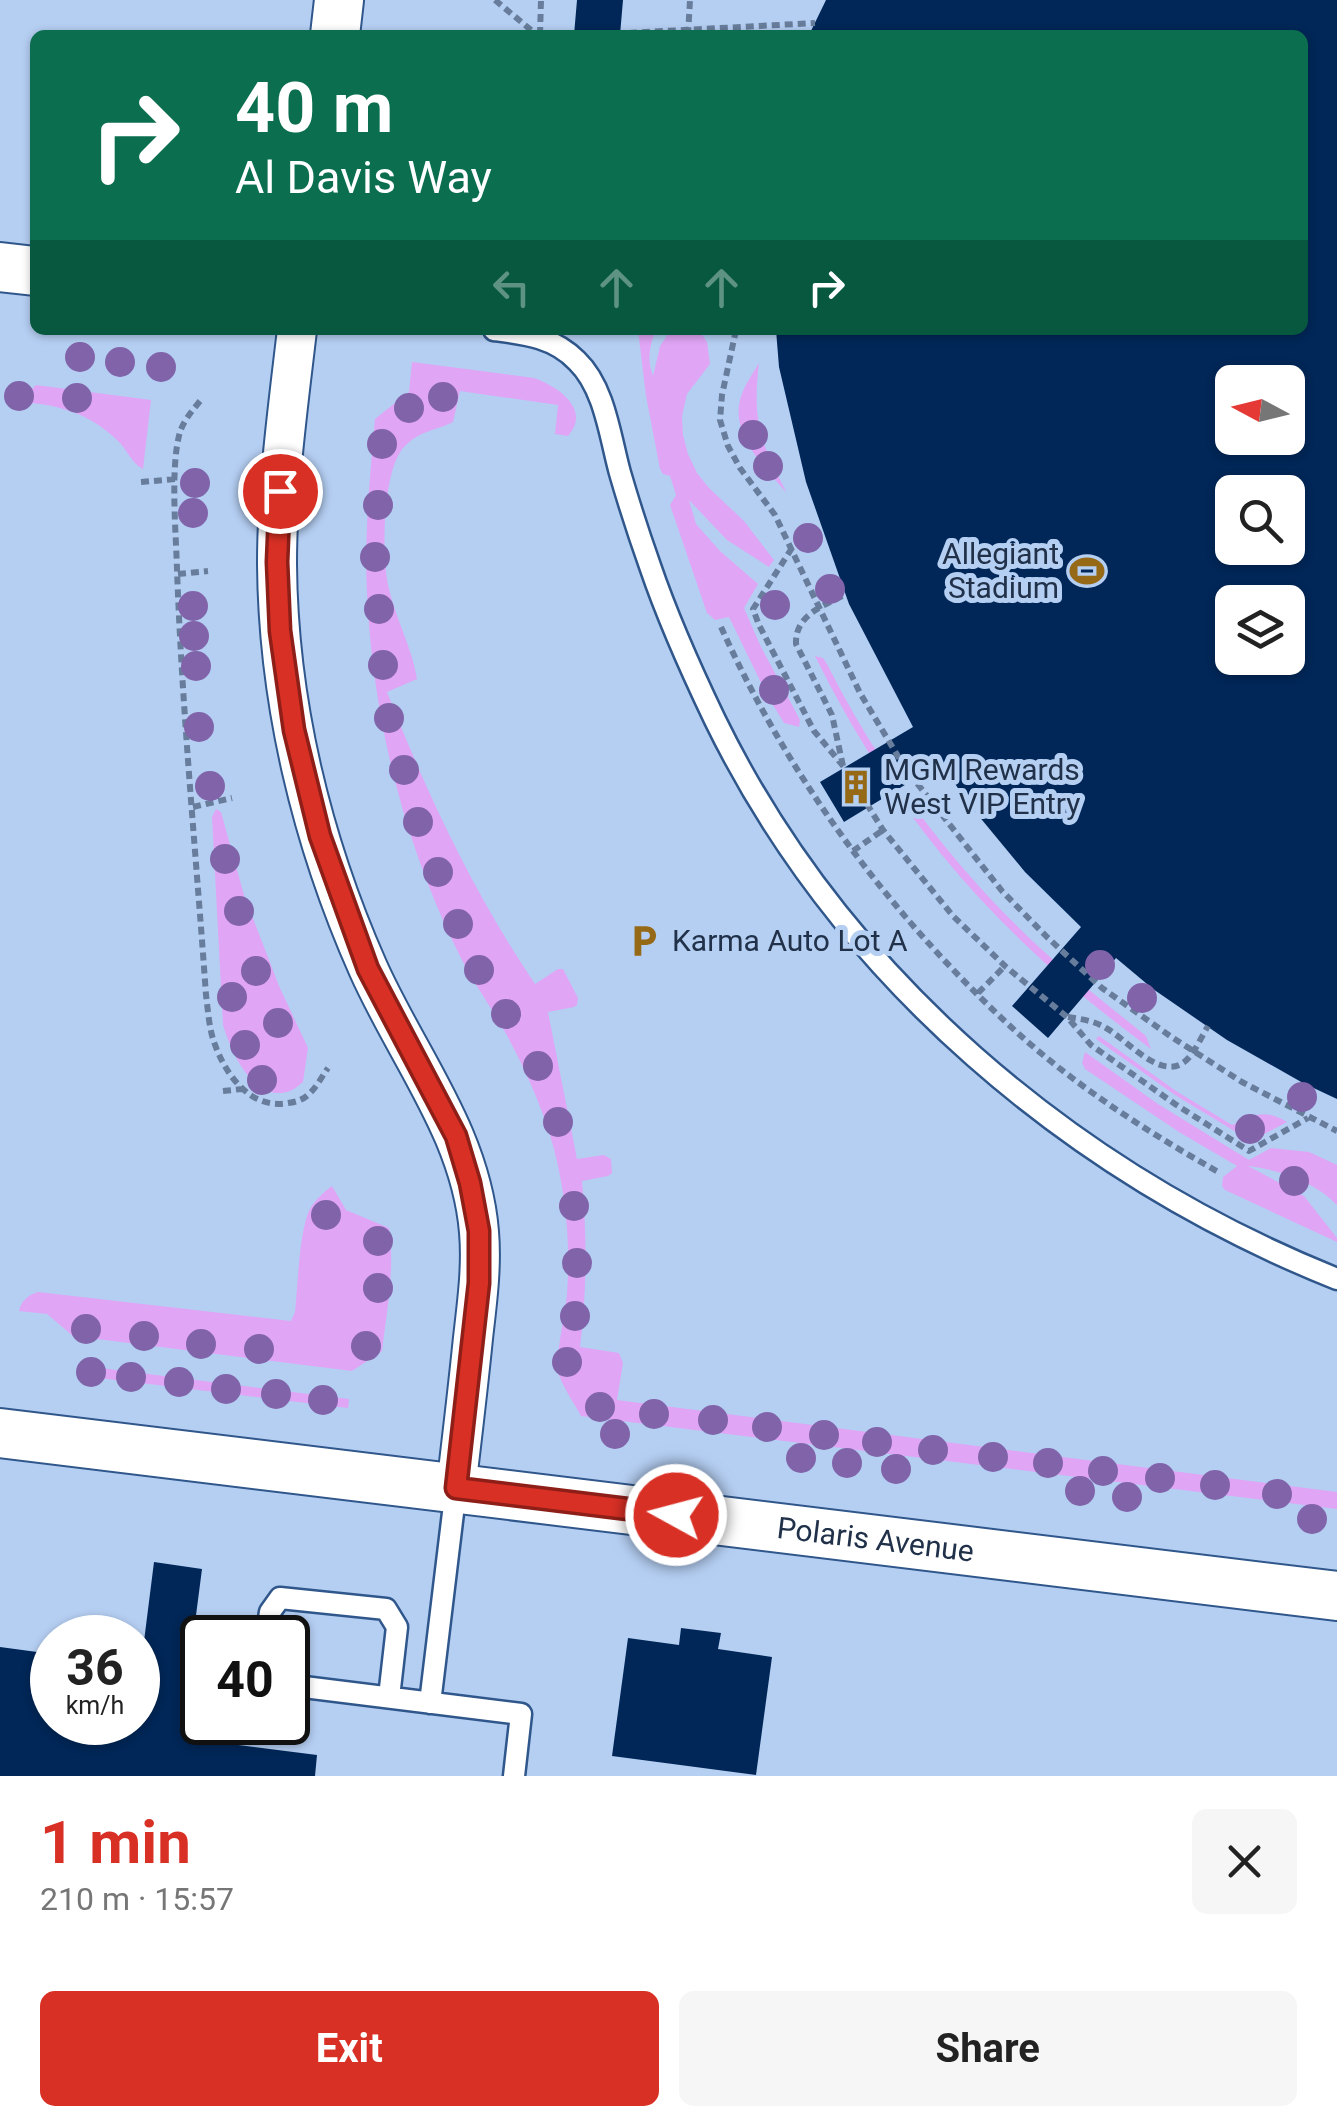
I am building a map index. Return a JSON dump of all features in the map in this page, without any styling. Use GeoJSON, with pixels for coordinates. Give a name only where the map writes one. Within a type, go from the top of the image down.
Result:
{"type":"FeatureCollection","features":[{"type":"Feature","properties":{"kind":"street"},"geometry":{"type":"LineString","coordinates":[[336,30],[340,0]]}},
{"type":"Feature","properties":{"kind":"street"},"geometry":{"type":"LineString","coordinates":[[0,267],[30,270]]}},
{"type":"Feature","properties":{"kind":"street"},"geometry":{"type":"LineString","coordinates":[[297,335],[277,562],[290,711],[320,836],[340,898],[368,969],[456,1136],[470,1183],[479,1231],[479,1283],[456,1488]]}},
{"type":"Feature","properties":{"kind":"street","name":"Polaris Avenue"},"geometry":{"type":"LineString","coordinates":[[0,1433],[1337,1596]]}},
{"type":"Feature","properties":{"kind":"lane"},"geometry":{"type":"LineString","coordinates":[[531,335],[563,349],[590,378],[651,570],[716,720],[748,783],[787,842],[877,958],[959,1043],[1013,1090],[1098,1154],[1248,1242],[1337,1279]]}},
{"type":"Feature","properties":{"kind":"lane"},"geometry":{"type":"LineString","coordinates":[[430,1703],[456,1488]]}},
{"type":"Feature","properties":{"kind":"lane"},"geometry":{"type":"LineString","coordinates":[[270,1615],[280,1598],[386,1609],[397,1627],[389,1697]]}},
{"type":"Feature","properties":{"kind":"lane"},"geometry":{"type":"LineString","coordinates":[[310,1688],[521,1714],[514,1776]]}},
{"type":"Feature","properties":{"kind":"path"},"geometry":{"type":"LineString","coordinates":[[495,0],[533,30]]}},
{"type":"Feature","properties":{"kind":"path"},"geometry":{"type":"LineString","coordinates":[[539,30],[541,0]]}},
{"type":"Feature","properties":{"kind":"path"},"geometry":{"type":"LineString","coordinates":[[688,30],[690,0]]}},
{"type":"Feature","properties":{"kind":"path"},"geometry":{"type":"LineString","coordinates":[[714,30],[815,23]]}},
{"type":"Feature","properties":{"kind":"path"},"geometry":{"type":"LineString","coordinates":[[766,30],[767,26]]}},
{"type":"Feature","properties":{"kind":"path"},"geometry":{"type":"LineString","coordinates":[[735,335],[720,420],[728,446],[775,515],[860,693],[906,768],[1002,890],[1102,988],[1242,1082],[1337,1132]]}},
{"type":"Feature","properties":{"kind":"path"},"geometry":{"type":"LineString","coordinates":[[200,401],[186,417],[180,434],[176,479],[178,574],[208,1015],[214,1042],[227,1069],[250,1096],[280,1105],[298,1102],[311,1092],[328,1068]]}},
{"type":"Feature","properties":{"kind":"path"},"geometry":{"type":"LineString","coordinates":[[142,482],[176,479]]}},
{"type":"Feature","properties":{"kind":"path"},"geometry":{"type":"LineString","coordinates":[[792,548],[753,608],[814,732],[844,768],[883,830],[941,902],[1005,966],[1067,1017],[1085,1039],[1249,1151],[1309,1118]]}},
{"type":"Feature","properties":{"kind":"path"},"geometry":{"type":"LineString","coordinates":[[178,574],[208,570]]}},
{"type":"Feature","properties":{"kind":"path"},"geometry":{"type":"LineString","coordinates":[[844,768],[832,715],[796,644],[803,620],[846,594]]}},
{"type":"Feature","properties":{"kind":"path"},"geometry":{"type":"LineString","coordinates":[[722,627],[772,728],[834,826],[918,930],[1010,1026],[1082,1084],[1220,1174]]}},
{"type":"Feature","properties":{"kind":"path"},"geometry":{"type":"LineString","coordinates":[[193,808],[232,798]]}},
{"type":"Feature","properties":{"kind":"path"},"geometry":{"type":"LineString","coordinates":[[852,851],[883,830]]}},
{"type":"Feature","properties":{"kind":"path"},"geometry":{"type":"LineString","coordinates":[[978,993],[1005,966]]}},
{"type":"Feature","properties":{"kind":"path"},"geometry":{"type":"LineString","coordinates":[[1067,1017],[1106,1028],[1146,1057],[1170,1068],[1180,1065],[1208,1026]]}},
{"type":"Feature","properties":{"kind":"path"},"geometry":{"type":"LineString","coordinates":[[223,1090],[242,1089]]}},
{"type":"Feature","properties":{"kind":"shaded area"},"geometry":{"type":"Polygon","coordinates":[[[639,335],[654,335],[650,353],[653,376],[660,346],[668,335],[702,335],[710,364],[687,394],[682,416],[688,454],[709,488],[744,521],[774,560],[769,567],[727,540],[689,500],[696,524],[758,584],[744,608],[800,720],[799,727],[784,723],[729,617],[715,620],[707,613],[670,505],[676,495],[670,476],[660,469],[639,335]]]}},
{"type":"Feature","properties":{"kind":"shaded area"},"geometry":{"type":"Polygon","coordinates":[[[412,362],[534,378],[569,400],[576,417],[568,436],[555,434],[558,405],[460,391],[453,422],[422,434],[397,457],[385,514],[386,575],[417,679],[387,692],[453,843],[513,950],[535,984],[563,969],[578,998],[574,1007],[548,1012],[577,1159],[604,1155],[611,1159],[612,1173],[582,1181],[586,1264],[580,1347],[619,1353],[623,1363],[617,1400],[1337,1492],[1337,1509],[581,1416],[558,1368],[568,1253],[563,1193],[550,1135],[524,1068],[458,952],[421,867],[394,778],[376,686],[366,572],[375,419],[409,392],[412,362]]]}},
{"type":"Feature","properties":{"kind":"shaded area"},"geometry":{"type":"Polygon","coordinates":[[[759,363],[760,431],[787,493],[752,451],[741,426],[741,395],[759,363]]]}},
{"type":"Feature","properties":{"kind":"shaded area"},"geometry":{"type":"Polygon","coordinates":[[[36,385],[151,400],[143,469],[105,429],[79,414],[51,406],[5,402],[6,390],[29,392],[36,385]]]}},
{"type":"Feature","properties":{"kind":"shaded area"},"geometry":{"type":"Polygon","coordinates":[[[815,656],[823,658],[888,769],[961,866],[1032,941],[1146,1036],[1151,1049],[1047,965],[958,874],[881,772],[815,656]]]}},
{"type":"Feature","properties":{"kind":"shaded area"},"geometry":{"type":"Polygon","coordinates":[[[216,809],[221,812],[244,895],[279,986],[308,1048],[303,1082],[290,1091],[277,1093],[255,1083],[238,1061],[223,1025],[212,817],[216,809]]]}},
{"type":"Feature","properties":{"kind":"shaded area"},"geometry":{"type":"Polygon","coordinates":[[[1099,1036],[1232,1125],[1265,1114],[1287,1122],[1251,1141],[1175,1095],[1096,1039],[1099,1036]]]}},
{"type":"Feature","properties":{"kind":"shaded area"},"geometry":{"type":"Polygon","coordinates":[[[1085,1052],[1158,1104],[1249,1160],[1271,1148],[1309,1152],[1337,1165],[1337,1205],[1296,1178],[1248,1166],[1304,1196],[1337,1242],[1225,1190],[1223,1177],[1237,1166],[1085,1069],[1085,1052]]]}},
{"type":"Feature","properties":{"kind":"shaded area"},"geometry":{"type":"Polygon","coordinates":[[[332,1186],[346,1210],[389,1228],[391,1243],[382,1351],[352,1371],[73,1336],[47,1314],[19,1311],[26,1299],[38,1292],[291,1321],[306,1219],[314,1202],[332,1186]]]}},
{"type":"Feature","properties":{"kind":"shaded area"},"geometry":{"type":"Polygon","coordinates":[[[84,1366],[349,1399],[348,1408],[83,1376],[84,1366]]]}},
{"type":"Feature","properties":{"kind":"building"},"geometry":{"type":"Polygon","coordinates":[[[577,0],[623,0],[620,30],[574,30],[577,0]]]}},
{"type":"Feature","properties":{"kind":"building","name":"Allegiant Stadium"},"geometry":{"type":"Polygon","coordinates":[[[826,0],[1337,0],[1337,1099],[1227,1040],[1116,958],[1048,1038],[1012,1006],[1081,927],[1025,872],[968,803],[941,763],[844,822],[820,782],[913,727],[849,604],[806,482],[779,367],[776,335],[1308,335],[1308,30],[811,30],[826,0]]]}},
{"type":"Feature","properties":{"kind":"building"},"geometry":{"type":"Polygon","coordinates":[[[154,1562],[202,1569],[196,1615],[180,1615],[180,1745],[238,1745],[317,1755],[315,1776],[0,1776],[0,1647],[30,1651],[30,1745],[160,1745],[160,1615],[147,1615],[154,1562]]]}},
{"type":"Feature","properties":{"kind":"building"},"geometry":{"type":"Polygon","coordinates":[[[681,1628],[721,1633],[718,1649],[772,1657],[756,1775],[612,1756],[628,1638],[679,1645],[681,1628]]]}},
{"type":"Feature","properties":{"kind":"place","name":"Allegiant Stadium"},"geometry":{"type":"Point","coordinates":[1087,571]}},
{"type":"Feature","properties":{"kind":"place","name":"MGM Rewards West VIP Entry"},"geometry":{"type":"Point","coordinates":[856,787]}},
{"type":"Feature","properties":{"kind":"place","name":"Karma Auto Lot A"},"geometry":{"type":"Point","coordinates":[644,941]}},
{"type":"Feature","properties":{"kind":"route"},"geometry":{"type":"LineString","coordinates":[[280,491],[280,631],[290,711],[320,836],[368,969],[456,1136],[479,1231],[479,1283],[456,1488],[676,1515]]}}]}
